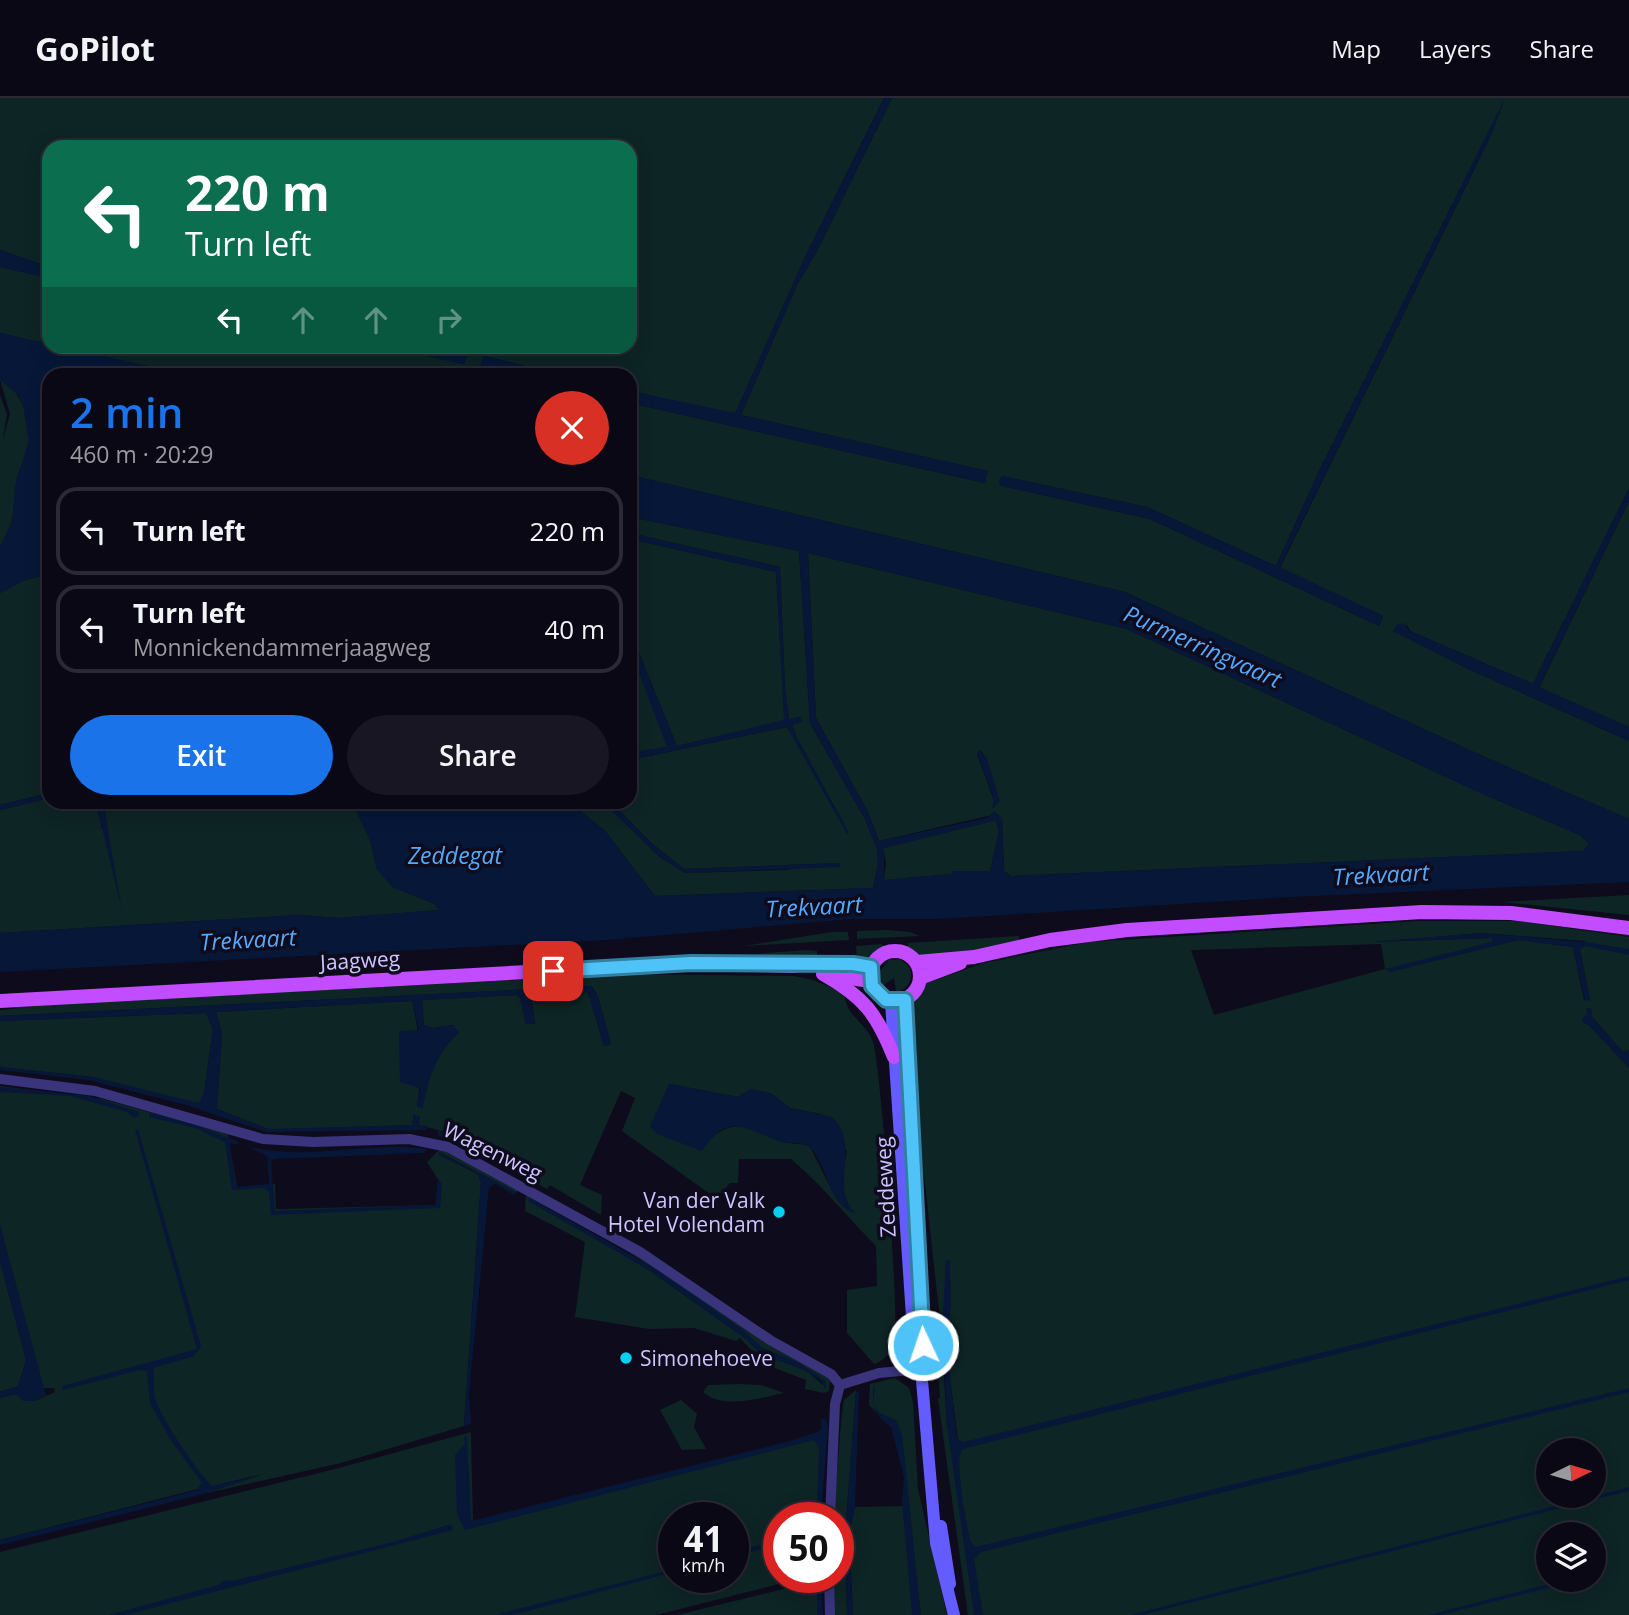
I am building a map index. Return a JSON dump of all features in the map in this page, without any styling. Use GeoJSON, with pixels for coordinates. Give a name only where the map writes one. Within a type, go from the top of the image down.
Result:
{"type":"FeatureCollection","features":[{"type":"Feature","properties":{"kind":"main road"},"geometry":{"type":"LineString","coordinates":[[917,962],[974,957],[1049,940],[1127,930],[1422,912],[1511,913],[1629,928]]}},
{"type":"Feature","properties":{"kind":"main road"},"geometry":{"type":"LineString","coordinates":[[891,951],[904,952],[917,962],[920,978],[918,988],[898,1001],[875,992],[871,974],[880,955],[891,951]]}},
{"type":"Feature","properties":{"kind":"main road"},"geometry":{"type":"LineString","coordinates":[[920,978],[974,957]]}},
{"type":"Feature","properties":{"kind":"main road"},"geometry":{"type":"LineString","coordinates":[[793,966],[832,962],[871,974]]}},
{"type":"Feature","properties":{"kind":"main road","name":"Jaagweg"},"geometry":{"type":"LineString","coordinates":[[3,1002],[691,963],[793,966]]}},
{"type":"Feature","properties":{"kind":"main road"},"geometry":{"type":"LineString","coordinates":[[793,966],[822,974],[850,990],[870,1009],[894,1057]]}},
{"type":"Feature","properties":{"kind":"main road"},"geometry":{"type":"LineString","coordinates":[[822,974],[871,974]]}},
{"type":"Feature","properties":{"kind":"main road","name":"Zeddeweg"},"geometry":{"type":"LineString","coordinates":[[898,1001],[894,1057],[914,1347],[921,1368]]}},
{"type":"Feature","properties":{"kind":"main road","name":"Zeddeweg"},"geometry":{"type":"LineString","coordinates":[[898,1001],[923,1345],[921,1368],[935,1506],[946,1544],[954,1615]]}},
{"type":"Feature","properties":{"kind":"street","name":"Wagenweg"},"geometry":{"type":"LineString","coordinates":[[0,1079],[95,1091],[263,1139],[313,1142],[410,1139],[448,1147],[640,1252],[770,1340],[831,1374],[840,1385]]}},
{"type":"Feature","properties":{"kind":"street"},"geometry":{"type":"LineString","coordinates":[[831,1502],[835,1404],[840,1385],[879,1373],[921,1368]]}},
{"type":"Feature","properties":{"kind":"street"},"geometry":{"type":"LineString","coordinates":[[829,1593],[830,1615]]}},
{"type":"Feature","properties":{"kind":"green space"},"geometry":{"type":"Polygon","coordinates":[[[0,98],[884,98],[806,255],[735,414],[637,393],[637,368],[534,368],[484,356],[480,367],[484,368],[155,368],[88,354],[418,354],[464,364],[467,354],[637,354],[637,140],[42,140],[42,265],[0,250],[0,98]]]}},
{"type":"Feature","properties":{"kind":"green space"},"geometry":{"type":"Polygon","coordinates":[[[892,98],[1629,98],[1629,488],[1533,684],[1410,631],[1407,625],[1394,631],[1464,667],[1629,741],[1629,819],[1487,758],[1125,592],[637,477],[637,405],[985,483],[987,471],[741,415],[797,285],[817,251],[892,98]],[[1503,103],[1319,471],[1276,566],[1147,507],[1002,476],[999,483],[1002,486],[1150,519],[1379,626],[1383,616],[1280,568],[1491,135],[1503,103]]]}},
{"type":"Feature","properties":{"kind":"green space"},"geometry":{"type":"Polygon","coordinates":[[[0,267],[42,276],[42,343],[0,333],[0,267]]]}},
{"type":"Feature","properties":{"kind":"green space"},"geometry":{"type":"Polygon","coordinates":[[[0,380],[8,385],[21,401],[28,422],[29,443],[17,478],[12,522],[0,547],[0,395],[7,414],[3,439],[10,414],[0,380]]]}},
{"type":"Feature","properties":{"kind":"green space"},"geometry":{"type":"Polygon","coordinates":[[[1629,501],[1629,727],[1539,688],[1629,501]]]}},
{"type":"Feature","properties":{"kind":"green space"},"geometry":{"type":"Polygon","coordinates":[[[637,518],[799,551],[810,723],[865,819],[877,849],[878,865],[873,888],[655,896],[605,831],[578,809],[610,809],[661,858],[685,873],[785,870],[839,863],[684,869],[650,842],[618,809],[637,809],[637,759],[787,727],[849,833],[798,740],[792,725],[800,717],[789,720],[785,689],[780,567],[637,535],[637,518]]]}},
{"type":"Feature","properties":{"kind":"green space"},"geometry":{"type":"Polygon","coordinates":[[[637,541],[776,572],[785,721],[677,746],[637,648],[637,541]]]}},
{"type":"Feature","properties":{"kind":"green space"},"geometry":{"type":"Polygon","coordinates":[[[808,553],[1127,629],[1483,794],[1580,835],[1589,844],[1583,851],[1011,876],[1004,871],[1002,818],[992,815],[879,841],[868,812],[816,718],[808,553]],[[980,750],[977,754],[996,806],[987,759],[980,750]]]}},
{"type":"Feature","properties":{"kind":"green space"},"geometry":{"type":"Polygon","coordinates":[[[42,576],[42,795],[0,805],[0,593],[25,580],[42,576]]]}},
{"type":"Feature","properties":{"kind":"green space"},"geometry":{"type":"Polygon","coordinates":[[[637,666],[665,734],[667,747],[637,752],[637,666]]]}},
{"type":"Feature","properties":{"kind":"green space"},"geometry":{"type":"Polygon","coordinates":[[[42,800],[42,809],[98,809],[102,829],[109,836],[104,809],[355,809],[370,840],[377,869],[393,887],[435,904],[439,910],[339,918],[299,915],[0,933],[0,810],[42,800]]]}},
{"type":"Feature","properties":{"kind":"green space"},"geometry":{"type":"Polygon","coordinates":[[[996,820],[999,831],[990,871],[953,871],[952,874],[884,880],[886,862],[883,848],[996,820]]]}},
{"type":"Feature","properties":{"kind":"green space"},"geometry":{"type":"Polygon","coordinates":[[[1629,895],[1629,915],[1502,902],[1629,895]]]}},
{"type":"Feature","properties":{"kind":"green space"},"geometry":{"type":"Polygon","coordinates":[[[1417,921],[1518,921],[1629,937],[1629,1050],[1623,1052],[1593,1018],[1589,1025],[1629,1068],[1629,1615],[968,1615],[938,1399],[940,1320],[920,1138],[916,1039],[908,1012],[911,1002],[924,984],[984,963],[1089,942],[1417,921]],[[1482,933],[1374,942],[1492,938],[1492,942],[1391,971],[1518,940],[1573,947],[1584,1000],[1590,1000],[1580,950],[1585,941],[1482,933]],[[1381,944],[1191,950],[1214,1015],[1385,969],[1381,944]],[[943,1363],[947,1426],[958,1440],[949,1371],[946,1363],[943,1363]]]}},
{"type":"Feature","properties":{"kind":"green space"},"geometry":{"type":"Polygon","coordinates":[[[888,930],[920,936],[857,939],[857,931],[888,930]]]}},
{"type":"Feature","properties":{"kind":"green space"},"geometry":{"type":"Polygon","coordinates":[[[832,932],[848,932],[849,940],[743,946],[832,932]]]}},
{"type":"Feature","properties":{"kind":"green space"},"geometry":{"type":"Polygon","coordinates":[[[1019,936],[1019,940],[970,952],[919,955],[908,948],[908,943],[1019,936]]]}},
{"type":"Feature","properties":{"kind":"green space"},"geometry":{"type":"Polygon","coordinates":[[[882,944],[883,948],[869,958],[857,960],[856,946],[882,944]]]}},
{"type":"Feature","properties":{"kind":"green space"},"geometry":{"type":"Polygon","coordinates":[[[817,951],[817,958],[753,954],[817,951]]]}},
{"type":"Feature","properties":{"kind":"green space"},"geometry":{"type":"Polygon","coordinates":[[[900,959],[910,968],[911,976],[907,986],[896,992],[894,978],[882,986],[879,972],[889,960],[900,959]]]}},
{"type":"Feature","properties":{"kind":"green space"},"geometry":{"type":"Polygon","coordinates":[[[630,974],[794,976],[813,980],[845,993],[848,1007],[870,1035],[876,1061],[893,1251],[894,1347],[874,1364],[847,1333],[847,1290],[877,1286],[876,1246],[802,1169],[791,1159],[739,1159],[738,1183],[730,1183],[717,1199],[622,1131],[635,1098],[621,1091],[580,1185],[602,1195],[601,1215],[550,1185],[547,1189],[506,1166],[508,1163],[477,1145],[419,1125],[414,1115],[412,1125],[284,1130],[268,1129],[217,1109],[222,1034],[216,1012],[412,1001],[420,1053],[417,1106],[422,1108],[432,1068],[448,1043],[453,1025],[433,1028],[424,1025],[422,1000],[516,995],[520,998],[526,1024],[535,1024],[531,996],[588,992],[604,1046],[611,1044],[598,997],[592,986],[0,1016],[0,1010],[59,1004],[630,974]],[[669,1084],[710,1139],[721,1131],[739,1126],[783,1142],[810,1147],[837,1200],[854,1212],[844,1191],[847,1151],[821,1114],[790,1108],[772,1094],[751,1089],[738,1097],[669,1084]]]}},
{"type":"Feature","properties":{"kind":"green space"},"geometry":{"type":"Polygon","coordinates":[[[206,1013],[213,1029],[204,1093],[199,1104],[93,1077],[0,1067],[0,1021],[206,1013]]]}},
{"type":"Feature","properties":{"kind":"green space"},"geometry":{"type":"Polygon","coordinates":[[[0,1086],[102,1099],[228,1134],[237,1187],[275,1184],[276,1209],[440,1207],[441,1184],[427,1162],[439,1150],[446,1150],[518,1190],[517,1193],[439,1152],[439,1155],[478,1174],[481,1182],[464,1426],[341,1463],[203,1494],[262,1474],[213,1486],[202,1483],[198,1489],[0,1540],[0,1398],[16,1394],[34,1401],[55,1392],[54,1388],[42,1388],[0,1225],[0,1086]]]}},
{"type":"Feature","properties":{"kind":"green space"},"geometry":{"type":"Polygon","coordinates":[[[526,1193],[606,1235],[825,1373],[830,1382],[829,1391],[824,1393],[805,1389],[806,1380],[754,1360],[755,1354],[740,1338],[736,1341],[694,1328],[649,1329],[575,1317],[585,1242],[525,1211],[526,1193]],[[529,1198],[649,1270],[745,1338],[761,1354],[801,1369],[767,1351],[620,1246],[529,1198]],[[809,1372],[823,1385],[826,1381],[818,1377],[809,1372]]]}},
{"type":"Feature","properties":{"kind":"green space"},"geometry":{"type":"Polygon","coordinates":[[[0,1261],[26,1360],[18,1386],[0,1392],[0,1261]]]}},
{"type":"Feature","properties":{"kind":"green space"},"geometry":{"type":"Polygon","coordinates":[[[895,1378],[909,1388],[913,1402],[918,1489],[947,1615],[853,1615],[855,1507],[907,1506],[902,1461],[893,1429],[869,1405],[870,1384],[895,1378]]]}},
{"type":"Feature","properties":{"kind":"green space"},"geometry":{"type":"Polygon","coordinates":[[[708,1385],[761,1385],[784,1393],[731,1402],[703,1392],[708,1385]]]}},
{"type":"Feature","properties":{"kind":"green space"},"geometry":{"type":"Polygon","coordinates":[[[856,1390],[848,1502],[834,1502],[842,1412],[844,1400],[856,1390]]]}},
{"type":"Feature","properties":{"kind":"green space"},"geometry":{"type":"Polygon","coordinates":[[[681,1400],[697,1414],[694,1427],[706,1449],[682,1450],[660,1410],[681,1400]]]}},
{"type":"Feature","properties":{"kind":"green space"},"geometry":{"type":"Polygon","coordinates":[[[471,1432],[473,1524],[824,1434],[820,1502],[763,1502],[763,1588],[749,1591],[749,1502],[658,1502],[658,1593],[743,1593],[656,1615],[0,1615],[0,1552],[335,1469],[471,1432]]]}},
{"type":"Feature","properties":{"kind":"green space"},"geometry":{"type":"Polygon","coordinates":[[[767,1593],[817,1593],[819,1615],[677,1615],[767,1593]]]}},
{"type":"Feature","properties":{"kind":"green space"},"geometry":{"type":"Polygon","coordinates":[[[832,1593],[846,1593],[847,1615],[834,1615],[832,1593]]]}},
{"type":"Feature","properties":{"kind":"water"},"geometry":{"type":"Polygon","coordinates":[[[884,98],[892,98],[817,251],[797,285],[741,415],[988,471],[985,483],[637,405],[637,392],[735,413],[806,255],[884,98]]]}},
{"type":"Feature","properties":{"kind":"water"},"geometry":{"type":"Polygon","coordinates":[[[1505,98],[1491,135],[1280,567],[1383,616],[1379,626],[1150,519],[1002,486],[999,483],[1002,476],[1147,507],[1276,566],[1319,471],[1505,98]]]}},
{"type":"Feature","properties":{"kind":"water"},"geometry":{"type":"Polygon","coordinates":[[[0,250],[42,265],[42,276],[0,267],[0,250]]]}},
{"type":"Feature","properties":{"kind":"water"},"geometry":{"type":"Polygon","coordinates":[[[0,333],[42,342],[42,354],[94,354],[157,368],[42,368],[42,576],[25,580],[0,593],[0,547],[12,521],[16,481],[29,441],[23,405],[18,395],[0,380],[0,333]]]}},
{"type":"Feature","properties":{"kind":"water"},"geometry":{"type":"Polygon","coordinates":[[[416,354],[467,354],[464,364],[416,354]]]}},
{"type":"Feature","properties":{"kind":"water"},"geometry":{"type":"Polygon","coordinates":[[[483,356],[534,368],[484,368],[480,367],[483,356]]]}},
{"type":"Feature","properties":{"kind":"water"},"geometry":{"type":"Polygon","coordinates":[[[637,477],[1125,592],[1487,758],[1629,819],[1629,882],[1291,897],[940,919],[852,919],[607,940],[0,972],[0,933],[299,915],[339,918],[438,910],[435,904],[393,887],[377,869],[370,840],[355,809],[578,809],[605,831],[655,896],[873,888],[878,865],[877,849],[865,819],[810,723],[799,551],[637,518],[637,477]],[[808,553],[816,718],[868,812],[879,841],[987,818],[994,811],[1002,818],[1004,871],[1011,876],[1582,851],[1589,844],[1580,835],[1483,794],[1127,629],[808,553]],[[996,820],[884,848],[884,880],[951,874],[952,871],[990,871],[999,831],[996,820]]]}},
{"type":"Feature","properties":{"kind":"water"},"geometry":{"type":"Polygon","coordinates":[[[1629,488],[1629,501],[1539,687],[1629,727],[1629,741],[1464,667],[1393,631],[1397,625],[1403,623],[1410,631],[1533,684],[1629,488]]]}},
{"type":"Feature","properties":{"kind":"water"},"geometry":{"type":"Polygon","coordinates":[[[637,535],[780,567],[785,689],[789,719],[801,717],[802,722],[792,725],[849,833],[847,834],[787,727],[637,759],[637,752],[667,747],[637,668],[637,648],[677,746],[784,720],[776,572],[637,541],[637,535]]]}},
{"type":"Feature","properties":{"kind":"water"},"geometry":{"type":"Polygon","coordinates":[[[979,750],[987,759],[1000,801],[992,809],[994,799],[977,753],[979,750]]]}},
{"type":"Feature","properties":{"kind":"water"},"geometry":{"type":"Polygon","coordinates":[[[42,795],[42,800],[0,810],[0,805],[42,795]]]}},
{"type":"Feature","properties":{"kind":"water"},"geometry":{"type":"Polygon","coordinates":[[[98,809],[104,809],[122,911],[98,809]]]}},
{"type":"Feature","properties":{"kind":"water"},"geometry":{"type":"Polygon","coordinates":[[[610,809],[618,809],[650,842],[684,869],[840,863],[840,867],[685,873],[661,858],[610,809]]]}},
{"type":"Feature","properties":{"kind":"water"},"geometry":{"type":"Polygon","coordinates":[[[1482,933],[1585,942],[1629,949],[1629,955],[1585,946],[1580,950],[1590,1000],[1585,1001],[1573,947],[1518,940],[1391,972],[1385,969],[1492,942],[1492,938],[1370,942],[1482,933]]]}},
{"type":"Feature","properties":{"kind":"water"},"geometry":{"type":"Polygon","coordinates":[[[592,986],[598,997],[611,1044],[604,1046],[588,992],[531,996],[535,1024],[526,1024],[520,998],[516,995],[422,1000],[424,1025],[433,1028],[453,1025],[459,1033],[444,1049],[434,1067],[423,1108],[417,1106],[420,1088],[400,1082],[399,1031],[419,1030],[412,1001],[216,1012],[222,1034],[217,1109],[268,1129],[412,1125],[414,1114],[420,1117],[419,1125],[428,1126],[427,1130],[266,1132],[186,1105],[88,1080],[0,1070],[0,1067],[93,1077],[199,1103],[204,1093],[213,1029],[206,1013],[0,1021],[0,1016],[592,986]]]}},
{"type":"Feature","properties":{"kind":"water"},"geometry":{"type":"Polygon","coordinates":[[[1586,1008],[1591,1008],[1593,1018],[1623,1052],[1629,1050],[1629,1068],[1589,1025],[1584,1024],[1582,1019],[1587,1014],[1586,1008]]]}},
{"type":"Feature","properties":{"kind":"water"},"geometry":{"type":"Polygon","coordinates":[[[669,1084],[738,1097],[751,1089],[772,1094],[790,1108],[832,1117],[841,1129],[845,1141],[844,1191],[856,1214],[839,1203],[822,1165],[811,1149],[804,1145],[781,1142],[747,1129],[729,1127],[712,1138],[702,1151],[657,1134],[650,1126],[669,1084]]]}},
{"type":"Feature","properties":{"kind":"water"},"geometry":{"type":"Polygon","coordinates":[[[0,1087],[90,1096],[139,1112],[139,1116],[134,1118],[127,1112],[70,1096],[0,1092],[0,1087]]]}},
{"type":"Feature","properties":{"kind":"water"},"geometry":{"type":"Polygon","coordinates":[[[149,1113],[191,1123],[239,1142],[238,1145],[230,1143],[236,1187],[269,1184],[267,1156],[247,1146],[292,1152],[382,1147],[427,1149],[424,1153],[274,1159],[271,1162],[275,1211],[435,1205],[438,1178],[442,1184],[440,1208],[271,1215],[269,1192],[264,1188],[232,1190],[225,1142],[195,1128],[149,1117],[149,1113]]]}},
{"type":"Feature","properties":{"kind":"water"},"geometry":{"type":"Polygon","coordinates":[[[138,1129],[201,1346],[194,1356],[153,1368],[156,1401],[182,1446],[213,1486],[262,1475],[203,1494],[0,1545],[0,1540],[198,1490],[202,1483],[170,1439],[150,1403],[147,1371],[139,1370],[63,1390],[62,1386],[197,1349],[135,1130],[138,1129]]]}},
{"type":"Feature","properties":{"kind":"water"},"geometry":{"type":"Polygon","coordinates":[[[438,1130],[509,1163],[506,1166],[450,1138],[438,1136],[438,1130]]]}},
{"type":"Feature","properties":{"kind":"water"},"geometry":{"type":"Polygon","coordinates":[[[439,1152],[517,1193],[514,1195],[495,1184],[489,1188],[469,1393],[471,1424],[464,1426],[481,1182],[478,1174],[439,1155],[439,1152]]]}},
{"type":"Feature","properties":{"kind":"water"},"geometry":{"type":"Polygon","coordinates":[[[529,1197],[659,1271],[743,1330],[761,1347],[798,1362],[826,1381],[826,1390],[822,1382],[807,1371],[761,1354],[745,1338],[649,1270],[528,1201],[529,1197]]]}},
{"type":"Feature","properties":{"kind":"water"},"geometry":{"type":"Polygon","coordinates":[[[0,1225],[46,1395],[35,1401],[23,1401],[16,1394],[0,1398],[0,1392],[18,1386],[26,1360],[0,1261],[0,1225]]]}},
{"type":"Feature","properties":{"kind":"water"},"geometry":{"type":"Polygon","coordinates":[[[946,1260],[950,1261],[951,1307],[945,1349],[941,1347],[946,1260]]]}},
{"type":"Feature","properties":{"kind":"water"},"geometry":{"type":"Polygon","coordinates":[[[1629,1276],[1629,1280],[963,1449],[959,1465],[962,1492],[970,1541],[976,1547],[1629,1388],[1629,1392],[981,1552],[974,1559],[983,1615],[974,1615],[947,1426],[944,1362],[949,1371],[957,1439],[964,1442],[1629,1276]]]}},
{"type":"Feature","properties":{"kind":"water"},"geometry":{"type":"Polygon","coordinates":[[[859,1391],[854,1512],[854,1502],[848,1502],[856,1393],[859,1391]]]}},
{"type":"Feature","properties":{"kind":"water"},"geometry":{"type":"Polygon","coordinates":[[[874,1405],[880,1413],[896,1420],[902,1434],[921,1615],[912,1615],[902,1501],[904,1477],[891,1427],[881,1418],[874,1405]]]}},
{"type":"Feature","properties":{"kind":"water"},"geometry":{"type":"Polygon","coordinates":[[[821,1419],[826,1419],[828,1426],[822,1502],[817,1502],[819,1448],[814,1440],[465,1530],[457,1514],[455,1455],[465,1444],[464,1437],[467,1437],[471,1521],[790,1441],[821,1429],[821,1419]]]}},
{"type":"Feature","properties":{"kind":"water"},"geometry":{"type":"Polygon","coordinates":[[[1629,1487],[1629,1491],[1606,1497],[1606,1493],[1629,1487]]]}},
{"type":"Feature","properties":{"kind":"water"},"geometry":{"type":"Polygon","coordinates":[[[1547,1508],[1562,1508],[1142,1615],[1130,1615],[1547,1508]]]}},
{"type":"Feature","properties":{"kind":"water"},"geometry":{"type":"Polygon","coordinates":[[[448,1525],[453,1526],[453,1530],[125,1615],[109,1615],[218,1585],[225,1580],[232,1581],[393,1542],[448,1525]]]}},
{"type":"Feature","properties":{"kind":"water"},"geometry":{"type":"Polygon","coordinates":[[[763,1544],[763,1549],[749,1552],[749,1548],[763,1544]]]}},
{"type":"Feature","properties":{"kind":"water"},"geometry":{"type":"Polygon","coordinates":[[[658,1573],[658,1576],[517,1614],[494,1615],[658,1573]]]}},
{"type":"Feature","properties":{"kind":"water"},"geometry":{"type":"Polygon","coordinates":[[[1536,1587],[1536,1591],[1440,1615],[1429,1615],[1536,1587]]]}},
{"type":"Feature","properties":{"kind":"water"},"geometry":{"type":"Polygon","coordinates":[[[817,1593],[822,1593],[823,1615],[817,1615],[817,1593]]]}},
{"type":"Feature","properties":{"kind":"water"},"geometry":{"type":"Polygon","coordinates":[[[846,1593],[852,1593],[853,1615],[847,1615],[846,1593]]]}},
{"type":"Feature","properties":{"kind":"place","name":"Van der Valk Hotel Volendam"},"geometry":{"type":"Point","coordinates":[779,1212]}},
{"type":"Feature","properties":{"kind":"place","name":"Simonehoeve"},"geometry":{"type":"Point","coordinates":[626,1358]}},
{"type":"Feature","properties":{"kind":"route"},"geometry":{"type":"LineString","coordinates":[[553,971],[691,963],[793,966],[832,962],[871,967],[870,981],[875,992],[891,1002],[905,1000],[923,1345]]}},
{"type":"Feature","properties":{"kind":"water label","name":"Purmerringvaart"},"geometry":{"type":"Point","coordinates":[1203,646]}},
{"type":"Feature","properties":{"kind":"water label","name":"Zeddegat"},"geometry":{"type":"Point","coordinates":[455,855]}},
{"type":"Feature","properties":{"kind":"water label","name":"Trekvaart"},"geometry":{"type":"Point","coordinates":[1381,874]}},
{"type":"Feature","properties":{"kind":"water label","name":"Trekvaart"},"geometry":{"type":"Point","coordinates":[814,906]}},
{"type":"Feature","properties":{"kind":"water label","name":"Trekvaart"},"geometry":{"type":"Point","coordinates":[248,939]}}]}
